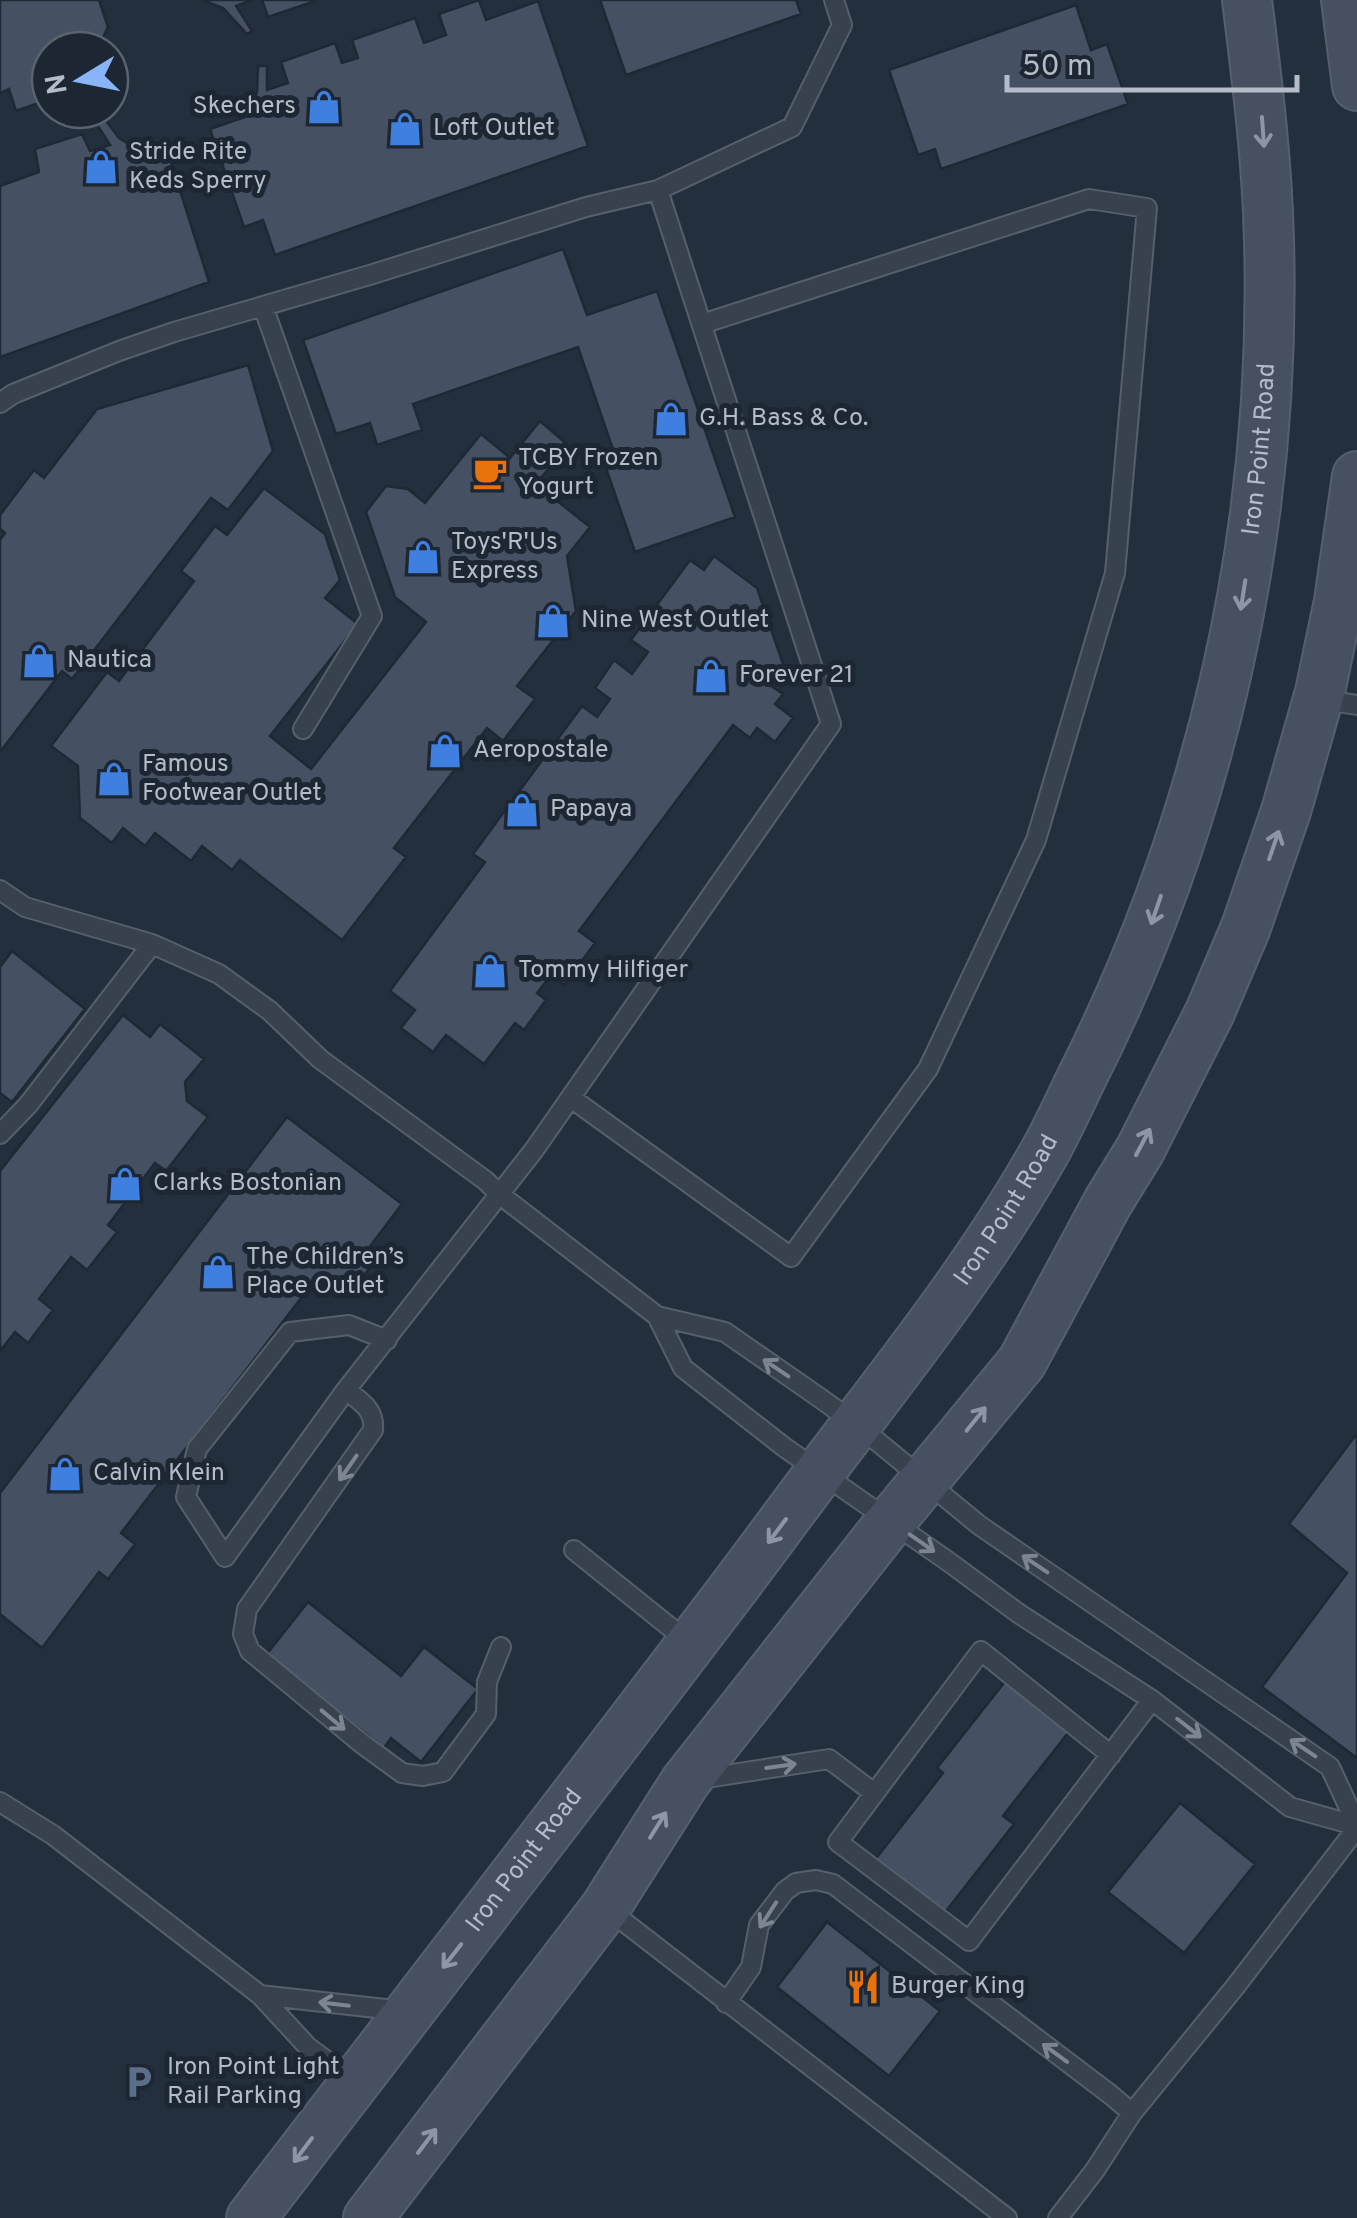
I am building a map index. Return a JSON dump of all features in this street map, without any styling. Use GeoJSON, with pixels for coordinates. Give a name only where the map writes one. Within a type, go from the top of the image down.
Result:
{"type":"FeatureCollection","features":[{"type":"Feature","properties":{"kind":"main road","name":"Iron Point Road"},"geometry":{"type":"LineString","coordinates":[[252,2218],[942,1312],[1042,1157],[1112,1019],[1183,835],[1222,699],[1256,518],[1268,395],[1270,240],[1262,118],[1247,0]]}},
{"type":"Feature","properties":{"kind":"main road"},"geometry":{"type":"LineString","coordinates":[[1346,0],[1357,86]]}},
{"type":"Feature","properties":{"kind":"main road"},"geometry":{"type":"LineString","coordinates":[[368,2218],[605,1908],[685,1782],[1022,1362],[1140,1150],[1210,1012],[1252,910],[1335,685],[1339,601],[1357,476]]}},
{"type":"Feature","properties":{"kind":"lane"},"geometry":{"type":"LineString","coordinates":[[0,403],[12,394],[119,351],[586,206],[658,190],[792,127],[842,25],[834,0]]}},
{"type":"Feature","properties":{"kind":"lane"},"geometry":{"type":"LineString","coordinates":[[387,1340],[349,1325],[290,1332],[197,1449],[186,1496],[226,1557],[346,1390],[387,1340],[571,1098],[831,724],[658,190]]}},
{"type":"Feature","properties":{"kind":"lane"},"geometry":{"type":"LineString","coordinates":[[571,1098],[791,1257],[928,1069],[1036,840],[1114,573],[1147,208],[1089,199],[702,324]]}},
{"type":"Feature","properties":{"kind":"lane"},"geometry":{"type":"LineString","coordinates":[[263,306],[372,616],[303,729]]}},
{"type":"Feature","properties":{"kind":"lane"},"geometry":{"type":"LineString","coordinates":[[0,890],[25,907],[152,944],[220,974],[270,1012],[320,1058],[486,1181],[657,1316],[725,1332],[856,1424],[979,1525],[1330,1766],[1357,1826]]}},
{"type":"Feature","properties":{"kind":"lane"},"geometry":{"type":"LineString","coordinates":[[0,1134],[28,1105],[152,944]]}},
{"type":"Feature","properties":{"kind":"lane"},"geometry":{"type":"LineString","coordinates":[[657,1316],[683,1368],[821,1473],[1018,1613],[1152,1700],[1290,1808],[1357,1826]]}},
{"type":"Feature","properties":{"kind":"lane"},"geometry":{"type":"LineString","coordinates":[[346,1390],[368,1408],[374,1418],[374,1430],[247,1609],[243,1634],[250,1651],[402,1773],[424,1776],[443,1772],[486,1714],[486,1682],[501,1648]]}},
{"type":"Feature","properties":{"kind":"lane"},"geometry":{"type":"LineString","coordinates":[[574,1550],[692,1644]]}},
{"type":"Feature","properties":{"kind":"lane"},"geometry":{"type":"LineString","coordinates":[[1111,1754],[982,1651],[838,1842],[969,1941],[1111,1754],[1152,1700]]}},
{"type":"Feature","properties":{"kind":"lane"},"geometry":{"type":"LineString","coordinates":[[685,1782],[829,1759],[874,1793]]}},
{"type":"Feature","properties":{"kind":"lane"},"geometry":{"type":"LineString","coordinates":[[0,1802],[53,1835],[260,1995],[308,2047],[355,2082]]}},
{"type":"Feature","properties":{"kind":"lane"},"geometry":{"type":"LineString","coordinates":[[1058,2218],[1132,2113],[1357,1826]]}},
{"type":"Feature","properties":{"kind":"lane"},"geometry":{"type":"LineString","coordinates":[[726,2003],[751,1968],[759,1925],[784,1891],[796,1883],[816,1880],[833,1884],[1132,2113]]}},
{"type":"Feature","properties":{"kind":"lane"},"geometry":{"type":"LineString","coordinates":[[605,1908],[1006,2218]]}},
{"type":"Feature","properties":{"kind":"lane"},"geometry":{"type":"LineString","coordinates":[[260,1995],[409,2012]]}},
{"type":"Feature","properties":{"kind":"building"},"geometry":{"type":"Polygon","coordinates":[[[0,0],[99,0],[107,30],[30,30],[30,106],[16,111],[9,89],[0,93],[0,0]]]}},
{"type":"Feature","properties":{"kind":"building"},"geometry":{"type":"Polygon","coordinates":[[[202,0],[253,0],[236,6],[252,31],[247,34],[223,8],[202,0]]]}},
{"type":"Feature","properties":{"kind":"building"},"geometry":{"type":"Polygon","coordinates":[[[262,0],[315,0],[315,1],[268,17],[262,0]]]}},
{"type":"Feature","properties":{"kind":"building"},"geometry":{"type":"Polygon","coordinates":[[[479,0],[486,20],[538,1],[588,146],[275,255],[263,220],[244,227],[210,129],[248,116],[257,92],[258,66],[267,66],[267,90],[288,83],[281,62],[335,43],[342,63],[358,58],[352,40],[415,18],[424,43],[446,35],[439,14],[479,0]]]}},
{"type":"Feature","properties":{"kind":"building"},"geometry":{"type":"Polygon","coordinates":[[[600,0],[796,0],[801,14],[626,75],[600,0]]]}},
{"type":"Feature","properties":{"kind":"building"},"geometry":{"type":"Polygon","coordinates":[[[1076,5],[1091,50],[1107,44],[1128,104],[941,169],[935,149],[918,155],[889,70],[1076,5]]]}},
{"type":"Feature","properties":{"kind":"building"},"geometry":{"type":"Polygon","coordinates":[[[100,130],[113,130],[142,152],[171,162],[209,282],[0,357],[0,186],[39,172],[35,149],[82,134],[90,151],[110,145],[100,130]]]}},
{"type":"Feature","properties":{"kind":"building"},"geometry":{"type":"Polygon","coordinates":[[[563,249],[587,315],[657,291],[735,517],[635,552],[606,468],[618,464],[578,347],[413,404],[422,430],[377,445],[370,423],[336,434],[303,340],[563,249]]]}},
{"type":"Feature","properties":{"kind":"building"},"geometry":{"type":"Polygon","coordinates":[[[248,365],[273,451],[228,510],[211,498],[72,679],[62,671],[0,752],[0,540],[5,533],[0,529],[0,515],[34,470],[44,478],[97,409],[248,365]]]}},
{"type":"Feature","properties":{"kind":"building"},"geometry":{"type":"Polygon","coordinates":[[[540,421],[568,445],[536,484],[590,527],[567,556],[576,611],[517,686],[535,699],[503,741],[487,728],[394,848],[406,857],[342,940],[240,860],[232,870],[202,846],[191,861],[155,833],[145,846],[123,828],[112,843],[80,818],[78,766],[51,746],[107,672],[119,681],[194,581],[181,571],[215,526],[227,535],[264,488],[325,534],[340,580],[325,598],[358,624],[270,736],[311,769],[426,622],[395,597],[366,512],[386,486],[408,489],[425,503],[481,434],[510,458],[540,421]]]}},
{"type":"Feature","properties":{"kind":"building"},"geometry":{"type":"Polygon","coordinates":[[[714,556],[757,588],[783,664],[768,684],[783,694],[775,704],[793,718],[775,742],[757,728],[750,738],[733,725],[579,931],[595,943],[564,985],[551,975],[537,993],[546,1000],[524,1030],[515,1023],[484,1064],[446,1035],[433,1052],[401,1028],[415,1010],[390,991],[485,862],[473,854],[582,706],[597,717],[610,699],[595,688],[614,660],[632,674],[648,652],[631,640],[690,560],[704,570],[714,556]]]}},
{"type":"Feature","properties":{"kind":"building"},"geometry":{"type":"Polygon","coordinates":[[[12,951],[85,1009],[12,1102],[0,1093],[0,967],[12,951]]]}},
{"type":"Feature","properties":{"kind":"building"},"geometry":{"type":"Polygon","coordinates":[[[123,1015],[150,1037],[160,1024],[204,1059],[185,1082],[187,1101],[208,1117],[166,1171],[155,1163],[108,1225],[117,1232],[87,1270],[71,1257],[39,1299],[53,1310],[28,1343],[15,1332],[0,1351],[0,1171],[123,1015]]]}},
{"type":"Feature","properties":{"kind":"building"},"geometry":{"type":"Polygon","coordinates":[[[287,1117],[402,1204],[365,1253],[374,1262],[348,1297],[318,1276],[121,1533],[135,1544],[108,1579],[99,1572],[42,1648],[0,1614],[0,1493],[287,1117]]]}},
{"type":"Feature","properties":{"kind":"building"},"geometry":{"type":"Polygon","coordinates":[[[1355,1436],[1357,1758],[1262,1687],[1347,1573],[1289,1524],[1355,1436]]]}},
{"type":"Feature","properties":{"kind":"building"},"geometry":{"type":"Polygon","coordinates":[[[308,1602],[401,1676],[424,1647],[478,1689],[421,1762],[391,1738],[384,1748],[266,1655],[308,1602]]]}},
{"type":"Feature","properties":{"kind":"building"},"geometry":{"type":"Polygon","coordinates":[[[1007,1679],[1071,1729],[1003,1816],[1014,1824],[943,1915],[874,1861],[943,1773],[937,1768],[1007,1679]]]}},
{"type":"Feature","properties":{"kind":"building"},"geometry":{"type":"Polygon","coordinates":[[[1180,1803],[1255,1864],[1184,1953],[1108,1892],[1180,1803]]]}},
{"type":"Feature","properties":{"kind":"building"},"geometry":{"type":"Polygon","coordinates":[[[827,1922],[940,2011],[889,2076],[777,1987],[827,1922]]]}},
{"type":"Feature","properties":{"kind":"place","name":"Skechers"},"geometry":{"type":"Point","coordinates":[324,107]}},
{"type":"Feature","properties":{"kind":"place","name":"Loft Outlet"},"geometry":{"type":"Point","coordinates":[405,129]}},
{"type":"Feature","properties":{"kind":"place","name":"Stride Rite Keds Sperry"},"geometry":{"type":"Point","coordinates":[101,167]}},
{"type":"Feature","properties":{"kind":"place","name":"G.H. Bass & Co."},"geometry":{"type":"Point","coordinates":[671,419]}},
{"type":"Feature","properties":{"kind":"place","name":"TCBY Frozen Yogurt"},"geometry":{"type":"Point","coordinates":[490,473]}},
{"type":"Feature","properties":{"kind":"place","name":"Toys'R'Us Express"},"geometry":{"type":"Point","coordinates":[423,557]}},
{"type":"Feature","properties":{"kind":"place","name":"Nine West Outlet"},"geometry":{"type":"Point","coordinates":[553,621]}},
{"type":"Feature","properties":{"kind":"place","name":"Nautica"},"geometry":{"type":"Point","coordinates":[39,661]}},
{"type":"Feature","properties":{"kind":"place","name":"Forever 21"},"geometry":{"type":"Point","coordinates":[711,676]}},
{"type":"Feature","properties":{"kind":"place","name":"Aeropostale"},"geometry":{"type":"Point","coordinates":[445,751]}},
{"type":"Feature","properties":{"kind":"place","name":"Famous Footwear Outlet"},"geometry":{"type":"Point","coordinates":[114,779]}},
{"type":"Feature","properties":{"kind":"place","name":"Papaya"},"geometry":{"type":"Point","coordinates":[522,810]}},
{"type":"Feature","properties":{"kind":"place","name":"Tommy Hilfiger"},"geometry":{"type":"Point","coordinates":[490,971]}},
{"type":"Feature","properties":{"kind":"place","name":"Clarks Bostonian"},"geometry":{"type":"Point","coordinates":[125,1184]}},
{"type":"Feature","properties":{"kind":"place","name":"The Children’s Place Outlet"},"geometry":{"type":"Point","coordinates":[218,1272]}},
{"type":"Feature","properties":{"kind":"place","name":"Calvin Klein"},"geometry":{"type":"Point","coordinates":[65,1474]}},
{"type":"Feature","properties":{"kind":"place","name":"Burger King"},"geometry":{"type":"Point","coordinates":[863,1987]}},
{"type":"Feature","properties":{"kind":"place","name":"Iron Point Light Rail Parking"},"geometry":{"type":"Point","coordinates":[139,2082]}}]}
